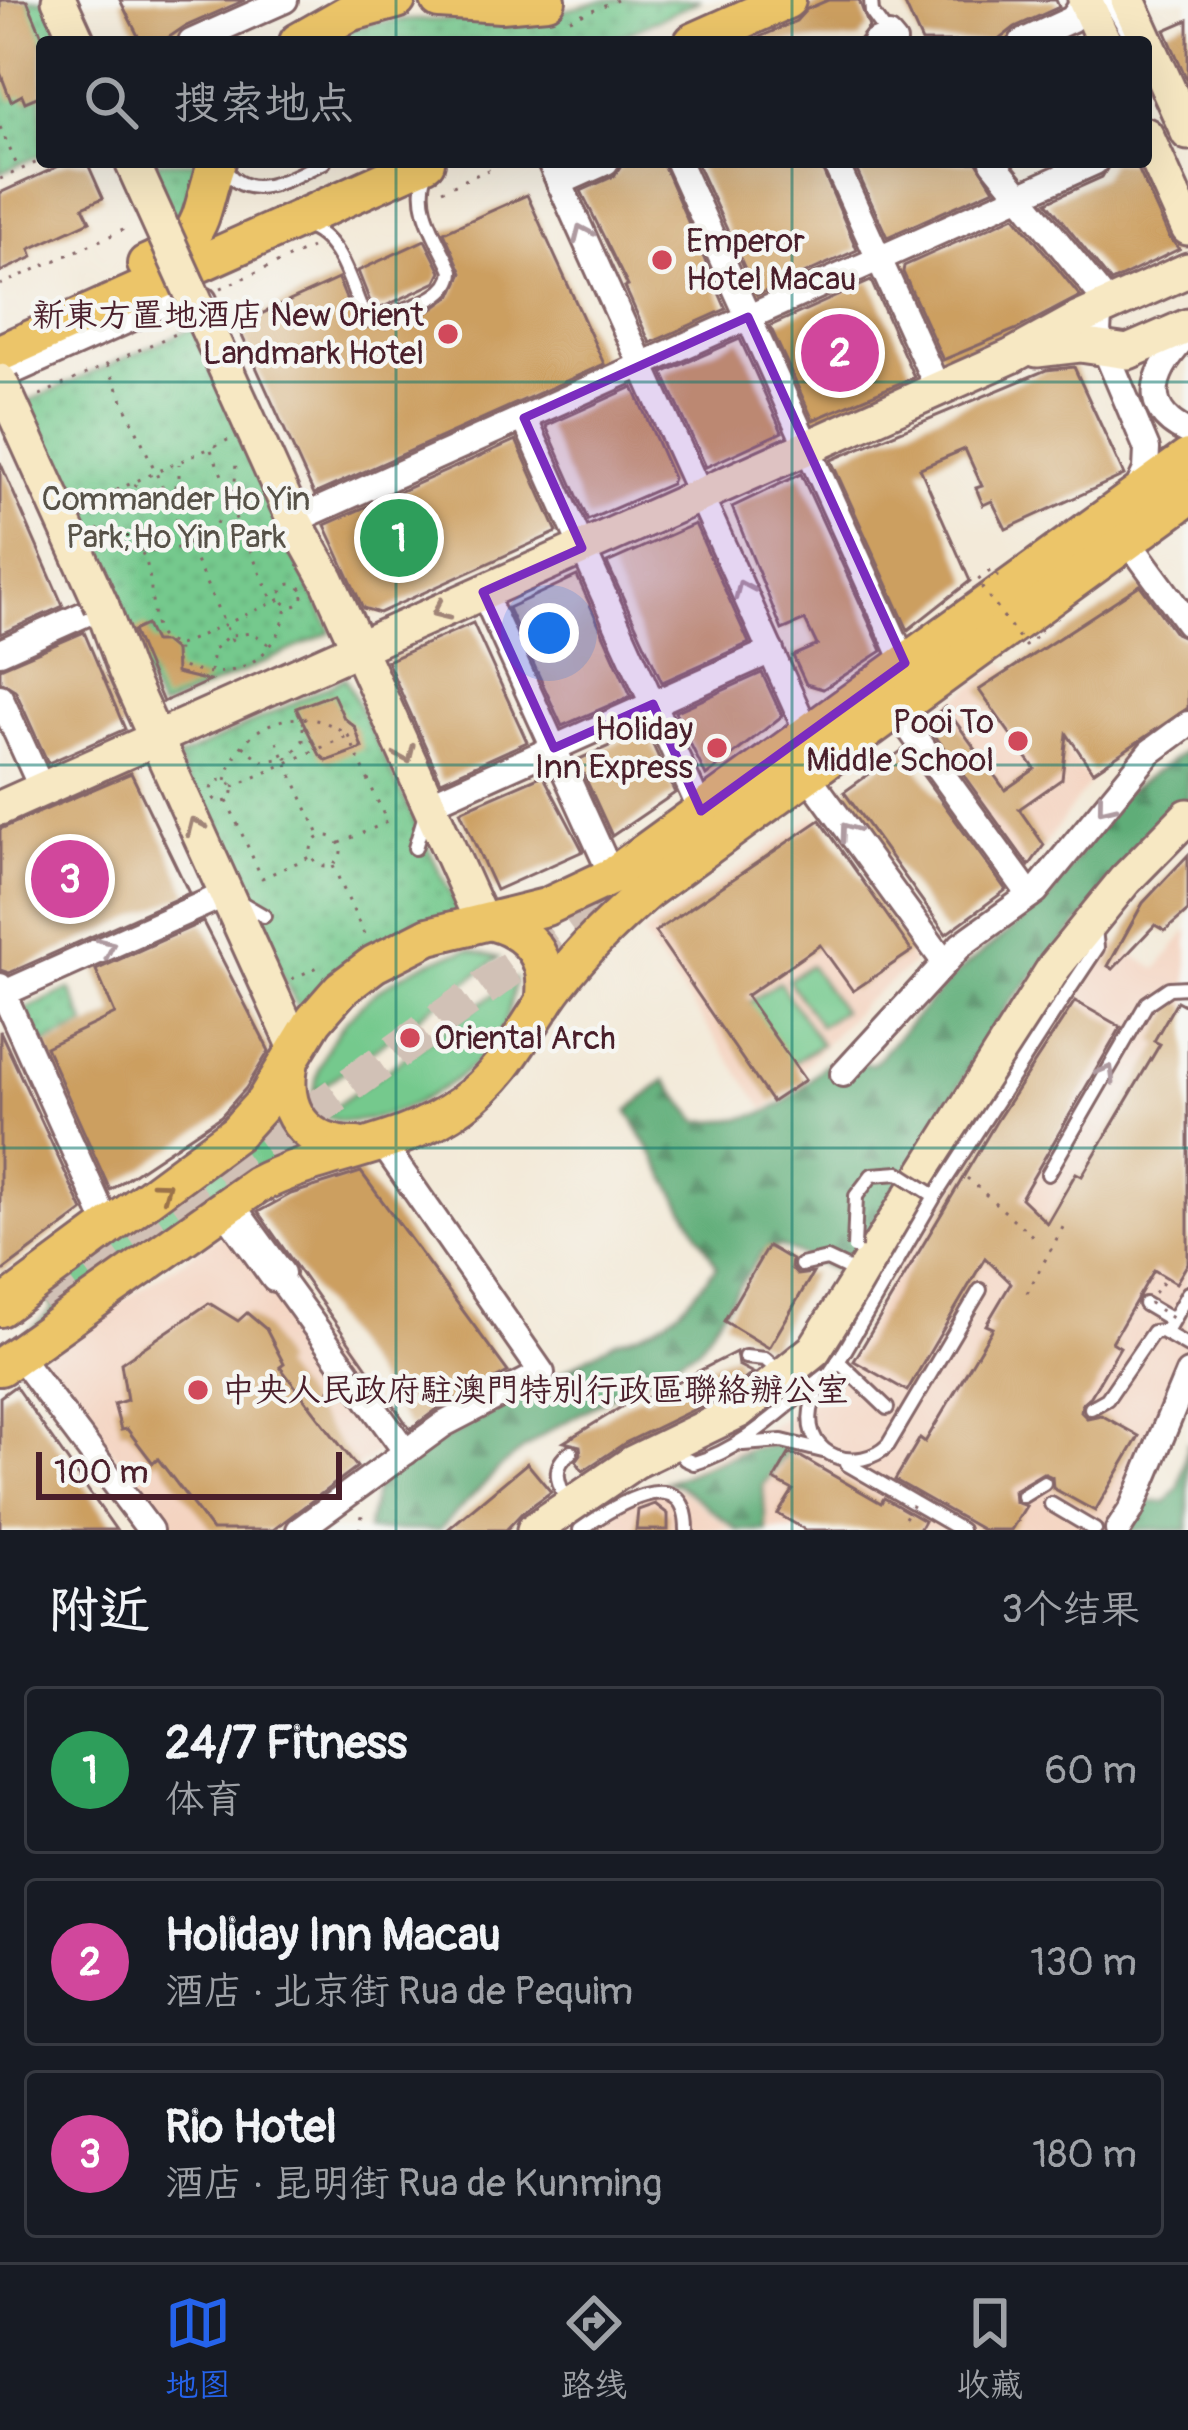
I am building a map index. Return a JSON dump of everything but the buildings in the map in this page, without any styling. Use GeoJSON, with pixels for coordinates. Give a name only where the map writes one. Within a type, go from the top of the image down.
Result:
{"type":"FeatureCollection","features":[{"type":"Feature","properties":{"kind":"main road"},"geometry":{"type":"LineString","coordinates":[[309,36],[353,11],[397,0]]}},
{"type":"Feature","properties":{"kind":"main road"},"geometry":{"type":"LineString","coordinates":[[439,0],[502,4],[547,0]]}},
{"type":"Feature","properties":{"kind":"main road"},"geometry":{"type":"LineString","coordinates":[[706,36],[787,0]]}},
{"type":"Feature","properties":{"kind":"main road"},"geometry":{"type":"LineString","coordinates":[[198,282],[185,245],[219,168]]}},
{"type":"Feature","properties":{"kind":"main road"},"geometry":{"type":"LineString","coordinates":[[221,168],[226,208],[244,227],[273,230]]}},
{"type":"Feature","properties":{"kind":"main road"},"geometry":{"type":"LineString","coordinates":[[0,353],[198,282],[273,230],[416,168]]}},
{"type":"Feature","properties":{"kind":"main road"},"geometry":{"type":"LineString","coordinates":[[0,329],[198,282]]}},
{"type":"Feature","properties":{"kind":"main road"},"geometry":{"type":"LineString","coordinates":[[5,1350],[226,1205],[295,1168],[431,1124],[482,1088],[524,1040],[544,1003],[585,950],[632,904],[786,776],[895,710],[1126,523],[1188,458]]}},
{"type":"Feature","properties":{"kind":"main road"},"geometry":{"type":"LineString","coordinates":[[0,1306],[236,1133],[264,1102],[327,1004],[374,964],[429,936],[546,907],[612,876],[701,811],[786,776],[808,734],[905,663],[1126,523],[1188,497]]}},
{"type":"Feature","properties":{"kind":"main road"},"geometry":{"type":"LineString","coordinates":[[488,922],[518,932],[539,953],[545,972],[544,1003]]}},
{"type":"Feature","properties":{"kind":"main road"},"geometry":{"type":"LineString","coordinates":[[293,1053],[287,1099],[301,1126],[326,1143],[377,1145]]}},
{"type":"Feature","properties":{"kind":"street"},"geometry":{"type":"LineString","coordinates":[[59,0],[75,36]]}},
{"type":"Feature","properties":{"kind":"street"},"geometry":{"type":"LineString","coordinates":[[76,0],[92,36]]}},
{"type":"Feature","properties":{"kind":"street"},"geometry":{"type":"LineString","coordinates":[[204,36],[285,0]]}},
{"type":"Feature","properties":{"kind":"street"},"geometry":{"type":"LineString","coordinates":[[1035,36],[1072,19],[1085,0],[1125,17]]}},
{"type":"Feature","properties":{"kind":"street"},"geometry":{"type":"LineString","coordinates":[[297,36],[353,11]]}},
{"type":"Feature","properties":{"kind":"street"},"geometry":{"type":"LineString","coordinates":[[1153,74],[1186,126]]}},
{"type":"Feature","properties":{"kind":"street"},"geometry":{"type":"LineString","coordinates":[[1152,149],[1188,228]]}},
{"type":"Feature","properties":{"kind":"street"},"geometry":{"type":"LineString","coordinates":[[135,168],[301,517]]}},
{"type":"Feature","properties":{"kind":"street"},"geometry":{"type":"LineString","coordinates":[[681,168],[905,663]]}},
{"type":"Feature","properties":{"kind":"street"},"geometry":{"type":"LineString","coordinates":[[838,168],[938,389]]}},
{"type":"Feature","properties":{"kind":"street"},"geometry":{"type":"LineString","coordinates":[[998,168],[1109,305]]}},
{"type":"Feature","properties":{"kind":"street"},"geometry":{"type":"LineString","coordinates":[[301,517],[1081,168]]}},
{"type":"Feature","properties":{"kind":"street"},"geometry":{"type":"LineString","coordinates":[[555,172],[808,734]]}},
{"type":"Feature","properties":{"kind":"street"},"geometry":{"type":"LineString","coordinates":[[0,808],[1012,356],[1188,270]]}},
{"type":"Feature","properties":{"kind":"street"},"geometry":{"type":"LineString","coordinates":[[198,282],[428,804],[488,922]]}},
{"type":"Feature","properties":{"kind":"street"},"geometry":{"type":"LineString","coordinates":[[94,609],[0,382],[12,372],[183,296],[204,300],[198,282]]}},
{"type":"Feature","properties":{"kind":"street"},"geometry":{"type":"LineString","coordinates":[[1109,305],[1097,327],[1143,434],[1147,454]]}},
{"type":"Feature","properties":{"kind":"street"},"geometry":{"type":"LineString","coordinates":[[1012,356],[1059,346],[1128,352],[1188,330]]}},
{"type":"Feature","properties":{"kind":"street"},"geometry":{"type":"LineString","coordinates":[[1188,330],[1159,369],[1158,433],[1126,523],[1188,623]]}},
{"type":"Feature","properties":{"kind":"street"},"geometry":{"type":"LineString","coordinates":[[1157,401],[1168,419],[1188,432]]}},
{"type":"Feature","properties":{"kind":"street"},"geometry":{"type":"LineString","coordinates":[[524,418],[701,811]]}},
{"type":"Feature","properties":{"kind":"street"},"geometry":{"type":"LineString","coordinates":[[0,420],[125,670],[293,1053]]}},
{"type":"Feature","properties":{"kind":"street"},"geometry":{"type":"LineString","coordinates":[[483,592],[612,876]]}},
{"type":"Feature","properties":{"kind":"street"},"geometry":{"type":"LineString","coordinates":[[0,652],[94,609]]}},
{"type":"Feature","properties":{"kind":"street"},"geometry":{"type":"LineString","coordinates":[[428,804],[771,651]]}},
{"type":"Feature","properties":{"kind":"street"},"geometry":{"type":"LineString","coordinates":[[0,697],[42,789]]}},
{"type":"Feature","properties":{"kind":"street"},"geometry":{"type":"LineString","coordinates":[[895,710],[1030,895]]}},
{"type":"Feature","properties":{"kind":"street"},"geometry":{"type":"LineString","coordinates":[[843,1074],[961,945],[1030,895],[1150,752],[1188,724]]}},
{"type":"Feature","properties":{"kind":"street"},"geometry":{"type":"LineString","coordinates":[[786,776],[945,963]]}},
{"type":"Feature","properties":{"kind":"street"},"geometry":{"type":"LineString","coordinates":[[534,1530],[574,1518],[634,1462],[739,1411],[822,1340],[856,1271],[1042,985],[1094,915],[1188,816]]}},
{"type":"Feature","properties":{"kind":"street"},"geometry":{"type":"LineString","coordinates":[[109,1228],[1,992],[226,894]]}},
{"type":"Feature","properties":{"kind":"street"},"geometry":{"type":"LineString","coordinates":[[298,1530],[473,1407],[542,1373],[377,1145]]}},
{"type":"Feature","properties":{"kind":"street"},"geometry":{"type":"LineString","coordinates":[[226,1205],[283,1273],[278,1276],[406,1452]]}},
{"type":"Feature","properties":{"kind":"street"},"geometry":{"type":"LineString","coordinates":[[5,1350],[64,1404],[144,1522]]}},
{"type":"Feature","properties":{"kind":"street"},"geometry":{"type":"LineString","coordinates":[[1118,1530],[1131,1510],[1188,1373]]}},
{"type":"Feature","properties":{"kind":"lane"},"geometry":{"type":"LineString","coordinates":[[871,0],[884,36]]}},
{"type":"Feature","properties":{"kind":"lane"},"geometry":{"type":"LineString","coordinates":[[225,168],[235,181],[254,189],[311,168]]}},
{"type":"Feature","properties":{"kind":"lane"},"geometry":{"type":"LineString","coordinates":[[273,230],[311,227],[329,240],[362,311],[383,318],[444,291],[452,282],[452,271],[421,199],[427,168]]}},
{"type":"Feature","properties":{"kind":"lane"},"geometry":{"type":"LineString","coordinates":[[416,848],[428,804]]}},
{"type":"Feature","properties":{"kind":"lane"},"geometry":{"type":"LineString","coordinates":[[226,894],[264,916]]}},
{"type":"Feature","properties":{"kind":"lane"},"geometry":{"type":"LineString","coordinates":[[892,1439],[884,1450],[864,1460],[833,1456],[815,1438],[811,1417],[816,1396],[935,1196],[1096,948],[1094,915]]}},
{"type":"Feature","properties":{"kind":"lane"},"geometry":{"type":"LineString","coordinates":[[1048,1174],[1147,1003],[1169,988],[1188,987]]}},
{"type":"Feature","properties":{"kind":"lane"},"geometry":{"type":"LineString","coordinates":[[801,1265],[827,1259],[856,1271],[856,1196],[872,1175],[898,1173],[935,1196]]}},
{"type":"Feature","properties":{"kind":"lane"},"geometry":{"type":"LineString","coordinates":[[880,1483],[880,1462],[980,1290]]}},
{"type":"Feature","properties":{"kind":"lane"},"geometry":{"type":"LineString","coordinates":[[1091,1408],[1107,1399],[1171,1322],[1188,1293]]}},
{"type":"Feature","properties":{"kind":"lane"},"geometry":{"type":"LineString","coordinates":[[1142,1300],[1171,1322],[1188,1346]]}},
{"type":"Feature","properties":{"kind":"lane"},"geometry":{"type":"LineString","coordinates":[[1138,1323],[1171,1322]]}},
{"type":"Feature","properties":{"kind":"lane"},"geometry":{"type":"LineString","coordinates":[[745,1357],[765,1359],[783,1376]]}},
{"type":"Feature","properties":{"kind":"lane"},"geometry":{"type":"LineString","coordinates":[[839,1360],[886,1408]]}},
{"type":"Feature","properties":{"kind":"lane"},"geometry":{"type":"LineString","coordinates":[[721,1452],[750,1435],[839,1360]]}},
{"type":"Feature","properties":{"kind":"lane"},"geometry":{"type":"LineString","coordinates":[[671,1443],[685,1460],[694,1462],[771,1440],[802,1444],[833,1456],[961,1530]]}},
{"type":"Feature","properties":{"kind":"lane"},"geometry":{"type":"LineString","coordinates":[[571,1452],[560,1461],[556,1473],[574,1518],[605,1512],[654,1492],[681,1504],[687,1530]]}},
{"type":"Feature","properties":{"kind":"lane"},"geometry":{"type":"LineString","coordinates":[[1023,1496],[1044,1484]]}},
{"type":"Feature","properties":{"kind":"lane"},"geometry":{"type":"LineString","coordinates":[[1051,1504],[1095,1530]]}},
{"type":"Feature","properties":{"kind":"path"},"geometry":{"type":"LineString","coordinates":[[589,11],[617,0]]}},
{"type":"Feature","properties":{"kind":"path"},"geometry":{"type":"LineString","coordinates":[[0,128],[19,170]]}},
{"type":"Feature","properties":{"kind":"path"},"geometry":{"type":"LineString","coordinates":[[0,179],[36,163]]}},
{"type":"Feature","properties":{"kind":"path"},"geometry":{"type":"LineString","coordinates":[[421,199],[492,168]]}},
{"type":"Feature","properties":{"kind":"path"},"geometry":{"type":"LineString","coordinates":[[0,285],[140,222]]}},
{"type":"Feature","properties":{"kind":"path"},"geometry":{"type":"LineString","coordinates":[[41,394],[107,364],[198,282],[329,240]]}},
{"type":"Feature","properties":{"kind":"path"},"geometry":{"type":"LineString","coordinates":[[107,364],[235,647]]}},
{"type":"Feature","properties":{"kind":"path"},"geometry":{"type":"LineString","coordinates":[[230,439],[236,468],[230,504],[213,528],[188,546],[160,553],[141,551],[110,539],[81,506],[155,472],[178,462],[230,439]]}},
{"type":"Feature","properties":{"kind":"path"},"geometry":{"type":"LineString","coordinates":[[210,448],[232,497]]}},
{"type":"Feature","properties":{"kind":"path"},"geometry":{"type":"LineString","coordinates":[[133,482],[147,496],[166,495],[179,482],[178,462]]}},
{"type":"Feature","properties":{"kind":"path"},"geometry":{"type":"LineString","coordinates":[[230,504],[274,602]]}},
{"type":"Feature","properties":{"kind":"path"},"geometry":{"type":"LineString","coordinates":[[141,551],[152,575],[156,625],[162,638],[177,646]]}},
{"type":"Feature","properties":{"kind":"path"},"geometry":{"type":"LineString","coordinates":[[999,575],[996,578],[991,571],[977,580],[1024,646],[1042,634],[1036,626]]}},
{"type":"Feature","properties":{"kind":"path"},"geometry":{"type":"LineString","coordinates":[[177,646],[281,599],[286,585],[300,588],[301,602],[287,606]]}},
{"type":"Feature","properties":{"kind":"path"},"geometry":{"type":"LineString","coordinates":[[281,599],[287,606]]}},
{"type":"Feature","properties":{"kind":"path"},"geometry":{"type":"LineString","coordinates":[[177,646],[176,664],[210,674],[241,669],[271,647],[287,606]]}},
{"type":"Feature","properties":{"kind":"path"},"geometry":{"type":"LineString","coordinates":[[210,674],[213,650],[229,634],[254,633],[271,647]]}},
{"type":"Feature","properties":{"kind":"path"},"geometry":{"type":"LineString","coordinates":[[242,745],[262,761],[286,761],[303,741],[303,717]]}},
{"type":"Feature","properties":{"kind":"path"},"geometry":{"type":"LineString","coordinates":[[226,781],[242,745],[266,725],[303,717],[326,722],[348,735],[387,822],[340,843]]}},
{"type":"Feature","properties":{"kind":"path"},"geometry":{"type":"LineString","coordinates":[[233,787],[348,735]]}},
{"type":"Feature","properties":{"kind":"path"},"geometry":{"type":"LineString","coordinates":[[277,742],[320,837]]}},
{"type":"Feature","properties":{"kind":"path"},"geometry":{"type":"LineString","coordinates":[[226,781],[233,795],[226,801],[217,800],[211,792],[215,782],[226,781]]}},
{"type":"Feature","properties":{"kind":"path"},"geometry":{"type":"LineString","coordinates":[[226,801],[262,878],[312,856]]}},
{"type":"Feature","properties":{"kind":"path"},"geometry":{"type":"LineString","coordinates":[[320,837],[333,837],[340,843],[341,853],[333,865],[323,866],[312,856],[312,846],[320,837]]}},
{"type":"Feature","properties":{"kind":"path"},"geometry":{"type":"LineString","coordinates":[[333,865],[369,944]]}},
{"type":"Feature","properties":{"kind":"path"},"geometry":{"type":"LineString","coordinates":[[967,1177],[1037,1240]]}},
{"type":"Feature","properties":{"kind":"path"},"geometry":{"type":"LineString","coordinates":[[1027,1293],[1067,1220]]}},
{"type":"Feature","properties":{"kind":"path"},"geometry":{"type":"LineString","coordinates":[[1142,1300],[1188,1329]]}},
{"type":"Feature","properties":{"kind":"path"},"geometry":{"type":"LineString","coordinates":[[309,1405],[363,1365]]}},
{"type":"Feature","properties":{"kind":"path"},"geometry":{"type":"LineString","coordinates":[[905,1518],[920,1492]]}},
{"type":"Feature","properties":{"kind":"highlighted area"},"geometry":{"type":"Polygon","coordinates":[[[748,317],[905,663],[701,811],[653,704],[554,748],[483,592],[582,548],[524,418],[748,317]]]}},
{"type":"Feature","properties":{"kind":"shaded area","name":"Pooi To Middle School"},"geometry":{"type":"Polygon","coordinates":[[[1005,664],[1090,782],[1023,875],[916,727],[1005,664]]]}},
{"type":"Feature","properties":{"kind":"shaded area"},"geometry":{"type":"Polygon","coordinates":[[[814,817],[914,963],[863,1004],[797,1074],[803,1084],[764,1109],[643,935],[814,817]]]}},
{"type":"Feature","properties":{"kind":"shaded area"},"geometry":{"type":"Polygon","coordinates":[[[1188,929],[1188,1391],[1120,1530],[737,1530],[725,1522],[681,1474],[779,1421],[819,1393],[853,1355],[914,1236],[1107,940],[1157,969],[1188,929]]]}},
{"type":"Feature","properties":{"kind":"shaded area"},"geometry":{"type":"Polygon","coordinates":[[[233,1227],[390,1443],[273,1530],[172,1530],[40,1356],[233,1227]]]}},
{"type":"Feature","properties":{"kind":"shaded area"},"geometry":{"type":"Polygon","coordinates":[[[655,1486],[681,1490],[732,1530],[570,1530],[591,1515],[655,1486]]]}},
{"type":"Feature","properties":{"kind":"green space"},"geometry":{"type":"Polygon","coordinates":[[[0,0],[49,0],[64,36],[36,36],[36,157],[0,173],[0,0]]]}},
{"type":"Feature","properties":{"kind":"green space"},"geometry":{"type":"Polygon","coordinates":[[[604,0],[701,0],[621,36],[334,36],[387,22],[480,21],[554,13],[604,0]]]}},
{"type":"Feature","properties":{"kind":"green space"},"geometry":{"type":"Polygon","coordinates":[[[139,168],[196,168],[185,234],[139,168]]]}},
{"type":"Feature","properties":{"kind":"green space","name":"Commander Ho Yin Park;Ho Yin Park"},"geometry":{"type":"Polygon","coordinates":[[[193,328],[331,632],[160,709],[22,404],[193,328]]]}},
{"type":"Feature","properties":{"kind":"green space"},"geometry":{"type":"Polygon","coordinates":[[[345,678],[460,913],[332,977],[299,1010],[177,759],[345,678]]]}},
{"type":"Feature","properties":{"kind":"green space"},"geometry":{"type":"Polygon","coordinates":[[[1188,749],[1188,808],[1154,837],[1007,1006],[846,1275],[780,1246],[762,1252],[698,1348],[547,1432],[503,1465],[439,1530],[367,1530],[377,1484],[407,1461],[616,1341],[663,1322],[717,1266],[628,1111],[665,1080],[698,1121],[756,1115],[783,1103],[826,1063],[873,1064],[953,976],[1049,900],[1114,801],[1188,749]]]}},
{"type":"Feature","properties":{"kind":"green space"},"geometry":{"type":"Polygon","coordinates":[[[469,950],[499,958],[314,1093],[320,1066],[348,1018],[392,982],[469,950]]]}},
{"type":"Feature","properties":{"kind":"green space"},"geometry":{"type":"Polygon","coordinates":[[[810,965],[842,1011],[820,1026],[788,980],[810,965]]]}},
{"type":"Feature","properties":{"kind":"green space"},"geometry":{"type":"Polygon","coordinates":[[[515,979],[499,1035],[463,1074],[390,1114],[342,1121],[323,1115],[515,979]]]}},
{"type":"Feature","properties":{"kind":"green space"},"geometry":{"type":"Polygon","coordinates":[[[779,982],[821,1044],[789,1066],[747,1004],[779,982]]]}},
{"type":"Feature","properties":{"kind":"green space"},"geometry":{"type":"Polygon","coordinates":[[[70,989],[86,1025],[36,1048],[20,1012],[70,989]]]}},
{"type":"Feature","properties":{"kind":"green space"},"geometry":{"type":"Polygon","coordinates":[[[279,1098],[319,1150],[0,1359],[54,1307],[44,1297],[279,1098]]]}},
{"type":"Feature","properties":{"kind":"green space"},"geometry":{"type":"Polygon","coordinates":[[[1188,1441],[1188,1530],[1128,1530],[1147,1502],[1166,1502],[1179,1487],[1188,1441]]]}},
{"type":"Feature","properties":{"kind":"green space"},"geometry":{"type":"Polygon","coordinates":[[[784,1444],[790,1448],[763,1485],[766,1530],[737,1530],[679,1485],[666,1482],[751,1448],[784,1444]]]}},
{"type":"Feature","properties":{"kind":"tunnel"},"geometry":{"type":"LineString","coordinates":[[45,1306],[647,870]]}},
{"type":"Feature","properties":{"kind":"place","name":"Emperor Hotel Macau"},"geometry":{"type":"Point","coordinates":[662,260]}},
{"type":"Feature","properties":{"kind":"place","name":"新東方置地酒店 New Orient Landmark Hotel"},"geometry":{"type":"Point","coordinates":[448,334]}},
{"type":"Feature","properties":{"kind":"place","name":"Holiday Inn Macau"},"geometry":{"type":"Point","coordinates":[840,353]}},
{"type":"Feature","properties":{"kind":"place","name":"24/7 Fitness"},"geometry":{"type":"Point","coordinates":[399,538]}},
{"type":"Feature","properties":{"kind":"place","name":"Pooi To Middle School"},"geometry":{"type":"Point","coordinates":[1018,741]}},
{"type":"Feature","properties":{"kind":"place","name":"Holiday Inn Express"},"geometry":{"type":"Point","coordinates":[717,748]}},
{"type":"Feature","properties":{"kind":"place","name":"Rio Hotel"},"geometry":{"type":"Point","coordinates":[70,879]}},
{"type":"Feature","properties":{"kind":"place","name":"Oriental Arch"},"geometry":{"type":"Point","coordinates":[410,1038]}},
{"type":"Feature","properties":{"kind":"place","name":"中央人民政府駐澳門特別行政區聯絡辦公室"},"geometry":{"type":"Point","coordinates":[198,1390]}}]}
